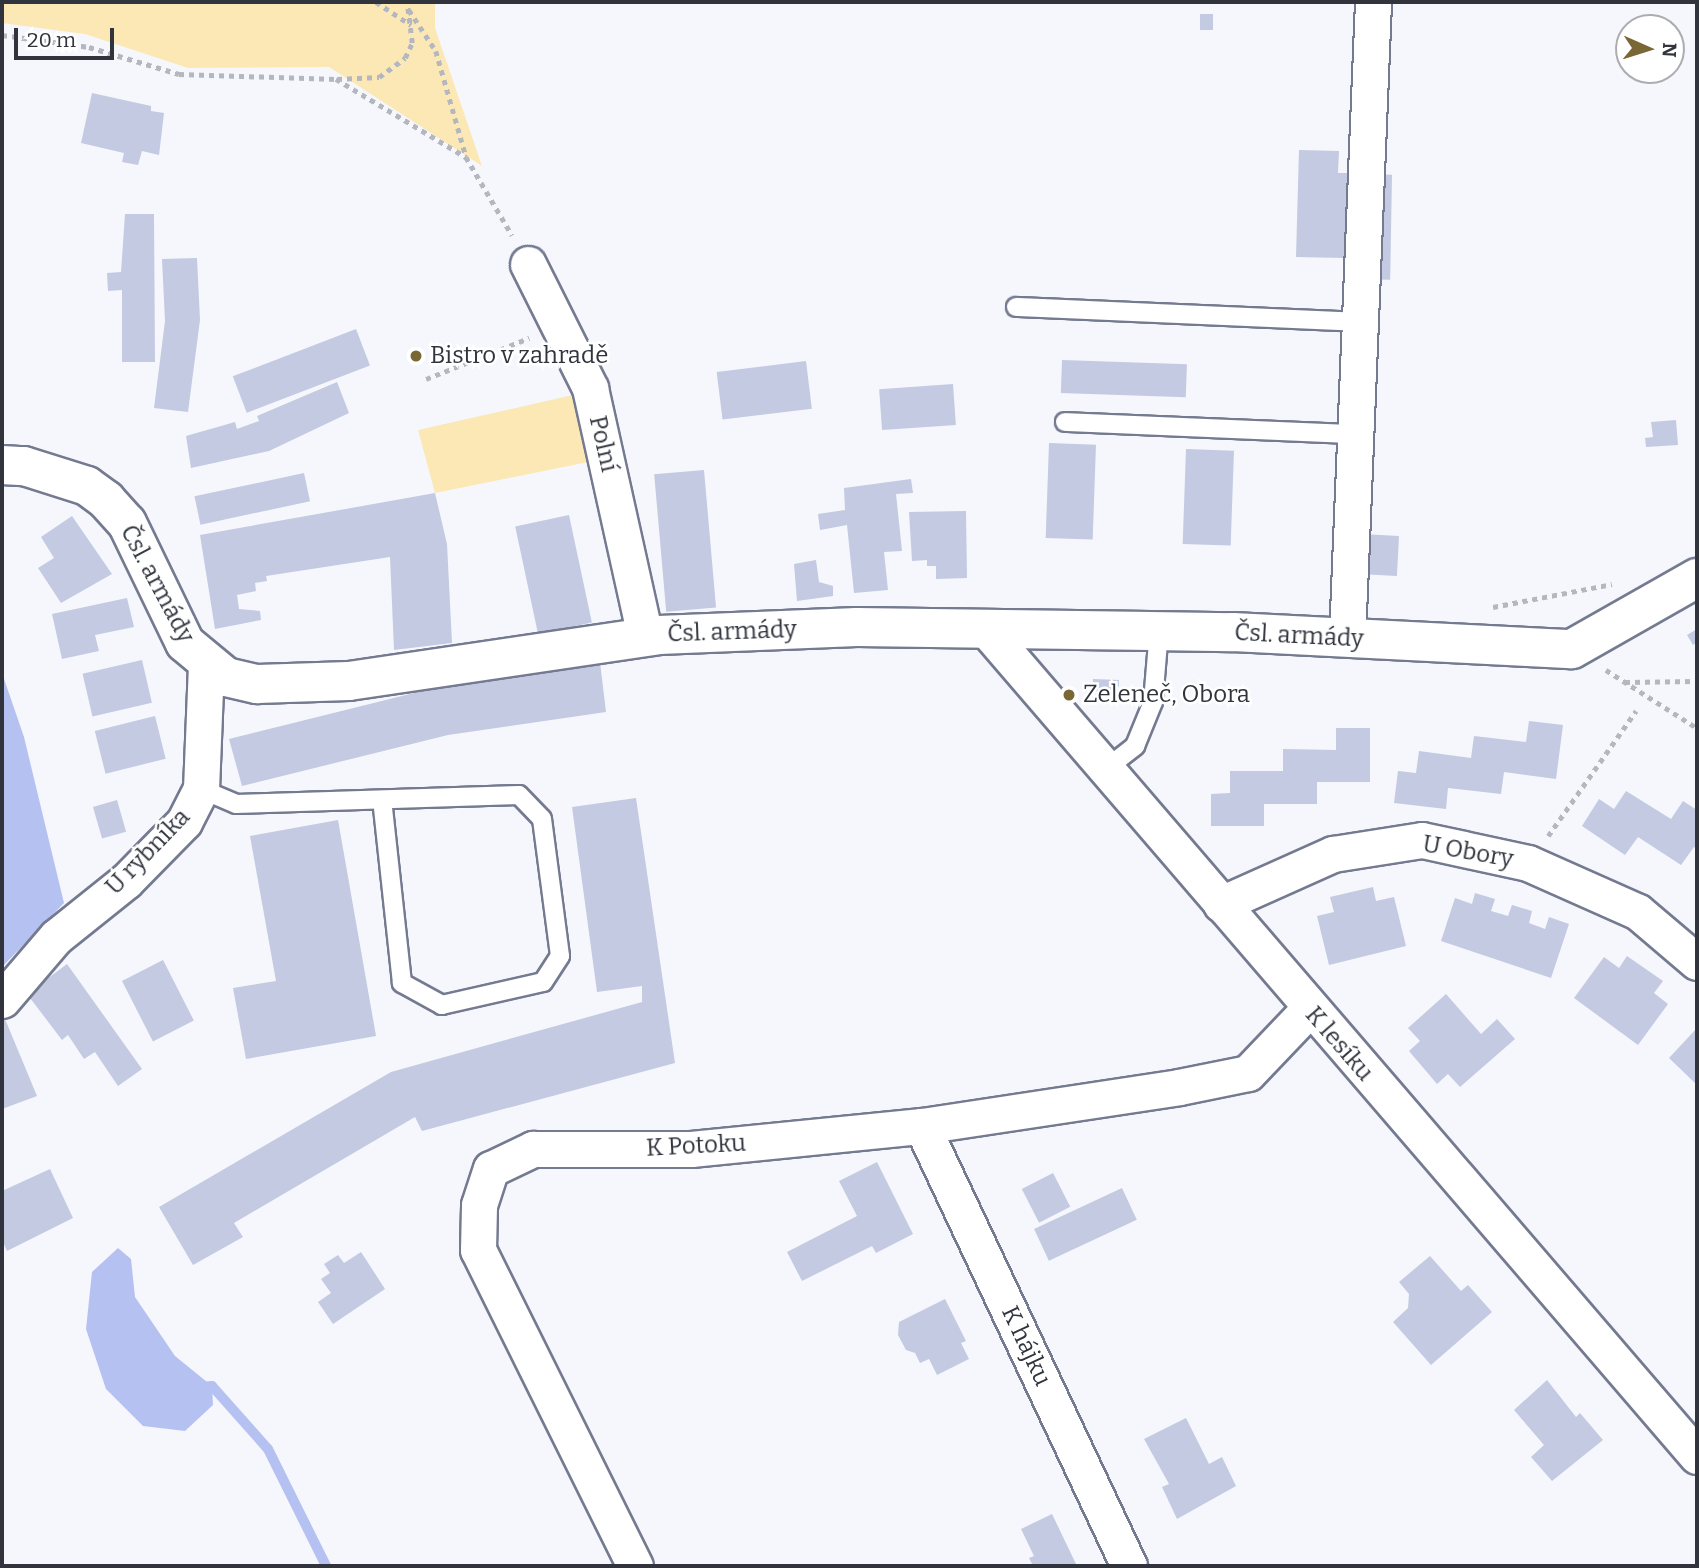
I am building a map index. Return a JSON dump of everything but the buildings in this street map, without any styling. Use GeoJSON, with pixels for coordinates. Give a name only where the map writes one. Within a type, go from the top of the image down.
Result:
{"type":"FeatureCollection","features":[{"type":"Feature","properties":{"kind":"street"},"geometry":{"type":"LineString","coordinates":[[1347,638],[1353,434],[1373,2]]}},
{"type":"Feature","properties":{"kind":"street","name":"Polní"},"geometry":{"type":"LineString","coordinates":[[528,264],[590,388],[645,636]]}},
{"type":"Feature","properties":{"kind":"street","name":"Čsl. armády"},"geometry":{"type":"LineString","coordinates":[[2,465],[24,467],[88,486],[106,500],[127,523],[185,643],[206,664],[226,677],[257,684],[349,681],[645,636],[857,626],[1159,631],[1572,649]]}},
{"type":"Feature","properties":{"kind":"street"},"geometry":{"type":"LineString","coordinates":[[1572,649],[1697,578]]}},
{"type":"Feature","properties":{"kind":"street","name":"K lesíku"},"geometry":{"type":"LineString","coordinates":[[985,628],[1107,768],[1309,1009],[1697,1456]]}},
{"type":"Feature","properties":{"kind":"street","name":"U rybníka"},"geometry":{"type":"LineString","coordinates":[[2,1000],[56,937],[126,881],[184,822],[201,789],[206,664]]}},
{"type":"Feature","properties":{"kind":"street","name":"U Obory"},"geometry":{"type":"LineString","coordinates":[[1221,904],[1332,854],[1422,840],[1528,863],[1638,912],[1697,962]]}},
{"type":"Feature","properties":{"kind":"street","name":"K Potoku"},"geometry":{"type":"LineString","coordinates":[[635,1566],[478,1250],[479,1205],[492,1169],[533,1149],[691,1149],[922,1126],[1248,1073],[1309,1009]]}},
{"type":"Feature","properties":{"kind":"street","name":"K hájku"},"geometry":{"type":"LineString","coordinates":[[922,1126],[1129,1566]]}},
{"type":"Feature","properties":{"kind":"lane"},"geometry":{"type":"LineString","coordinates":[[1016,307],[1359,322]]}},
{"type":"Feature","properties":{"kind":"lane"},"geometry":{"type":"LineString","coordinates":[[1065,422],[1353,434]]}},
{"type":"Feature","properties":{"kind":"lane"},"geometry":{"type":"LineString","coordinates":[[1107,768],[1135,746],[1153,702],[1159,631]]}},
{"type":"Feature","properties":{"kind":"lane"},"geometry":{"type":"LineString","coordinates":[[201,789],[236,804],[519,795],[542,819],[560,956],[542,982],[442,1005],[402,983],[382,800]]}},
{"type":"Feature","properties":{"kind":"path"},"geometry":{"type":"LineString","coordinates":[[376,2],[411,25]]}},
{"type":"Feature","properties":{"kind":"path"},"geometry":{"type":"LineString","coordinates":[[2,35],[89,47],[179,74],[336,79],[379,77],[394,68],[412,43],[407,2]]}},
{"type":"Feature","properties":{"kind":"path"},"geometry":{"type":"LineString","coordinates":[[409,10],[436,51],[466,157],[528,264]]}},
{"type":"Feature","properties":{"kind":"path"},"geometry":{"type":"LineString","coordinates":[[336,79],[466,157]]}},
{"type":"Feature","properties":{"kind":"path"},"geometry":{"type":"LineString","coordinates":[[426,379],[559,326]]}},
{"type":"Feature","properties":{"kind":"path"},"geometry":{"type":"LineString","coordinates":[[1480,609],[1616,583]]}},
{"type":"Feature","properties":{"kind":"path"},"geometry":{"type":"LineString","coordinates":[[1572,649],[1697,728]]}},
{"type":"Feature","properties":{"kind":"path"},"geometry":{"type":"LineString","coordinates":[[1624,682],[1697,681]]}},
{"type":"Feature","properties":{"kind":"path"},"geometry":{"type":"LineString","coordinates":[[1528,863],[1636,711]]}},
{"type":"Feature","properties":{"kind":"shaded area"},"geometry":{"type":"Polygon","coordinates":[[[2,2],[435,2],[435,28],[482,166],[329,67],[188,68],[85,34],[2,23],[2,2]]]}},
{"type":"Feature","properties":{"kind":"shaded area"},"geometry":{"type":"Polygon","coordinates":[[[580,386],[598,460],[435,493],[418,430],[573,395],[580,386]]]}},
{"type":"Feature","properties":{"kind":"water"},"geometry":{"type":"Polygon","coordinates":[[[2,673],[24,737],[64,903],[2,967],[2,673]]]}},
{"type":"Feature","properties":{"kind":"water"},"geometry":{"type":"Polygon","coordinates":[[[118,1248],[131,1259],[135,1297],[175,1356],[212,1386],[213,1405],[185,1431],[143,1426],[106,1389],[86,1329],[92,1272],[118,1248]]]}},
{"type":"Feature","properties":{"kind":"waterway"},"geometry":{"type":"LineString","coordinates":[[201,1387],[212,1386],[268,1449],[326,1566]]}},
{"type":"Feature","properties":{"kind":"place","name":"Bistro v zahradě"},"geometry":{"type":"Point","coordinates":[416,356]}},
{"type":"Feature","properties":{"kind":"place","name":"Zeleneč, Obora"},"geometry":{"type":"Point","coordinates":[1069,695]}}]}
